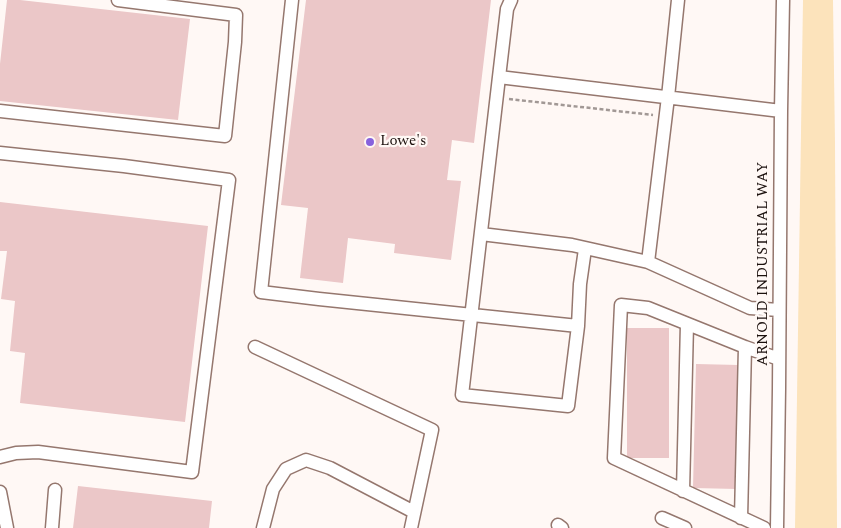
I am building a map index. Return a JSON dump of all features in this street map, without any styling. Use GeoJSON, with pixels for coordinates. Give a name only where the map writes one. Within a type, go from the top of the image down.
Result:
{"type":"FeatureCollection","features":[{"type":"Feature","properties":{"kind":"street"},"geometry":{"type":"LineString","coordinates":[[0,111],[225,136],[236,15],[118,0]]}},
{"type":"Feature","properties":{"kind":"street"},"geometry":{"type":"LineString","coordinates":[[292,0],[260,292],[578,326]]}},
{"type":"Feature","properties":{"kind":"street"},"geometry":{"type":"LineString","coordinates":[[511,0],[507,9],[462,395],[568,406],[585,249]]}},
{"type":"Feature","properties":{"kind":"street"},"geometry":{"type":"LineString","coordinates":[[648,262],[678,0]]}},
{"type":"Feature","properties":{"kind":"street","name":"ARNOLD INDUSTRIAL WAY"},"geometry":{"type":"LineString","coordinates":[[777,528],[783,0]]}},
{"type":"Feature","properties":{"kind":"street"},"geometry":{"type":"LineString","coordinates":[[499,77],[781,111]]}},
{"type":"Feature","properties":{"kind":"street"},"geometry":{"type":"LineString","coordinates":[[0,153],[124,166],[230,180],[192,472],[38,452],[16,453],[0,457]]}},
{"type":"Feature","properties":{"kind":"street"},"geometry":{"type":"LineString","coordinates":[[481,234],[572,245],[648,262],[750,308],[779,310]]}},
{"type":"Feature","properties":{"kind":"street"},"geometry":{"type":"LineString","coordinates":[[764,528],[614,458],[621,305],[648,308],[779,359]]}},
{"type":"Feature","properties":{"kind":"street"},"geometry":{"type":"LineString","coordinates":[[683,491],[687,324]]}},
{"type":"Feature","properties":{"kind":"street"},"geometry":{"type":"LineString","coordinates":[[255,347],[432,430],[411,528]]}},
{"type":"Feature","properties":{"kind":"street"},"geometry":{"type":"LineString","coordinates":[[741,518],[745,347]]}},
{"type":"Feature","properties":{"kind":"street"},"geometry":{"type":"LineString","coordinates":[[263,528],[272,489],[286,469],[306,460],[330,468],[414,512]]}},
{"type":"Feature","properties":{"kind":"street"},"geometry":{"type":"LineString","coordinates":[[52,528],[55,490]]}},
{"type":"Feature","properties":{"kind":"street"},"geometry":{"type":"LineString","coordinates":[[0,492],[7,528]]}},
{"type":"Feature","properties":{"kind":"street"},"geometry":{"type":"LineString","coordinates":[[662,518],[685,528]]}},
{"type":"Feature","properties":{"kind":"path"},"geometry":{"type":"LineString","coordinates":[[497,98],[653,115]]}},
{"type":"Feature","properties":{"kind":"shaded area"},"geometry":{"type":"Polygon","coordinates":[[[803,0],[833,0],[837,528],[795,528],[803,0]]]}},
{"type":"Feature","properties":{"kind":"building"},"geometry":{"type":"Polygon","coordinates":[[[7,0],[190,19],[178,120],[0,101],[0,64],[7,0]]]}},
{"type":"Feature","properties":{"kind":"building","name":"Lowe's"},"geometry":{"type":"Polygon","coordinates":[[[306,0],[491,0],[474,143],[452,140],[447,180],[461,181],[451,260],[394,253],[395,244],[348,238],[343,283],[300,278],[308,208],[281,205],[306,0]]]}},
{"type":"Feature","properties":{"kind":"building"},"geometry":{"type":"Polygon","coordinates":[[[0,202],[208,226],[185,422],[20,403],[25,353],[10,351],[15,301],[1,299],[7,251],[0,251],[0,202]]]}},
{"type":"Feature","properties":{"kind":"building"},"geometry":{"type":"Polygon","coordinates":[[[627,328],[669,328],[669,458],[627,458],[627,328]]]}},
{"type":"Feature","properties":{"kind":"building"},"geometry":{"type":"Polygon","coordinates":[[[696,364],[739,365],[737,489],[693,488],[696,364]]]}},
{"type":"Feature","properties":{"kind":"building"},"geometry":{"type":"Polygon","coordinates":[[[78,486],[212,501],[209,528],[73,528],[78,486]]]}},
{"type":"Feature","properties":{"kind":"place","name":"Lowe's"},"geometry":{"type":"Point","coordinates":[370,142]}}]}
